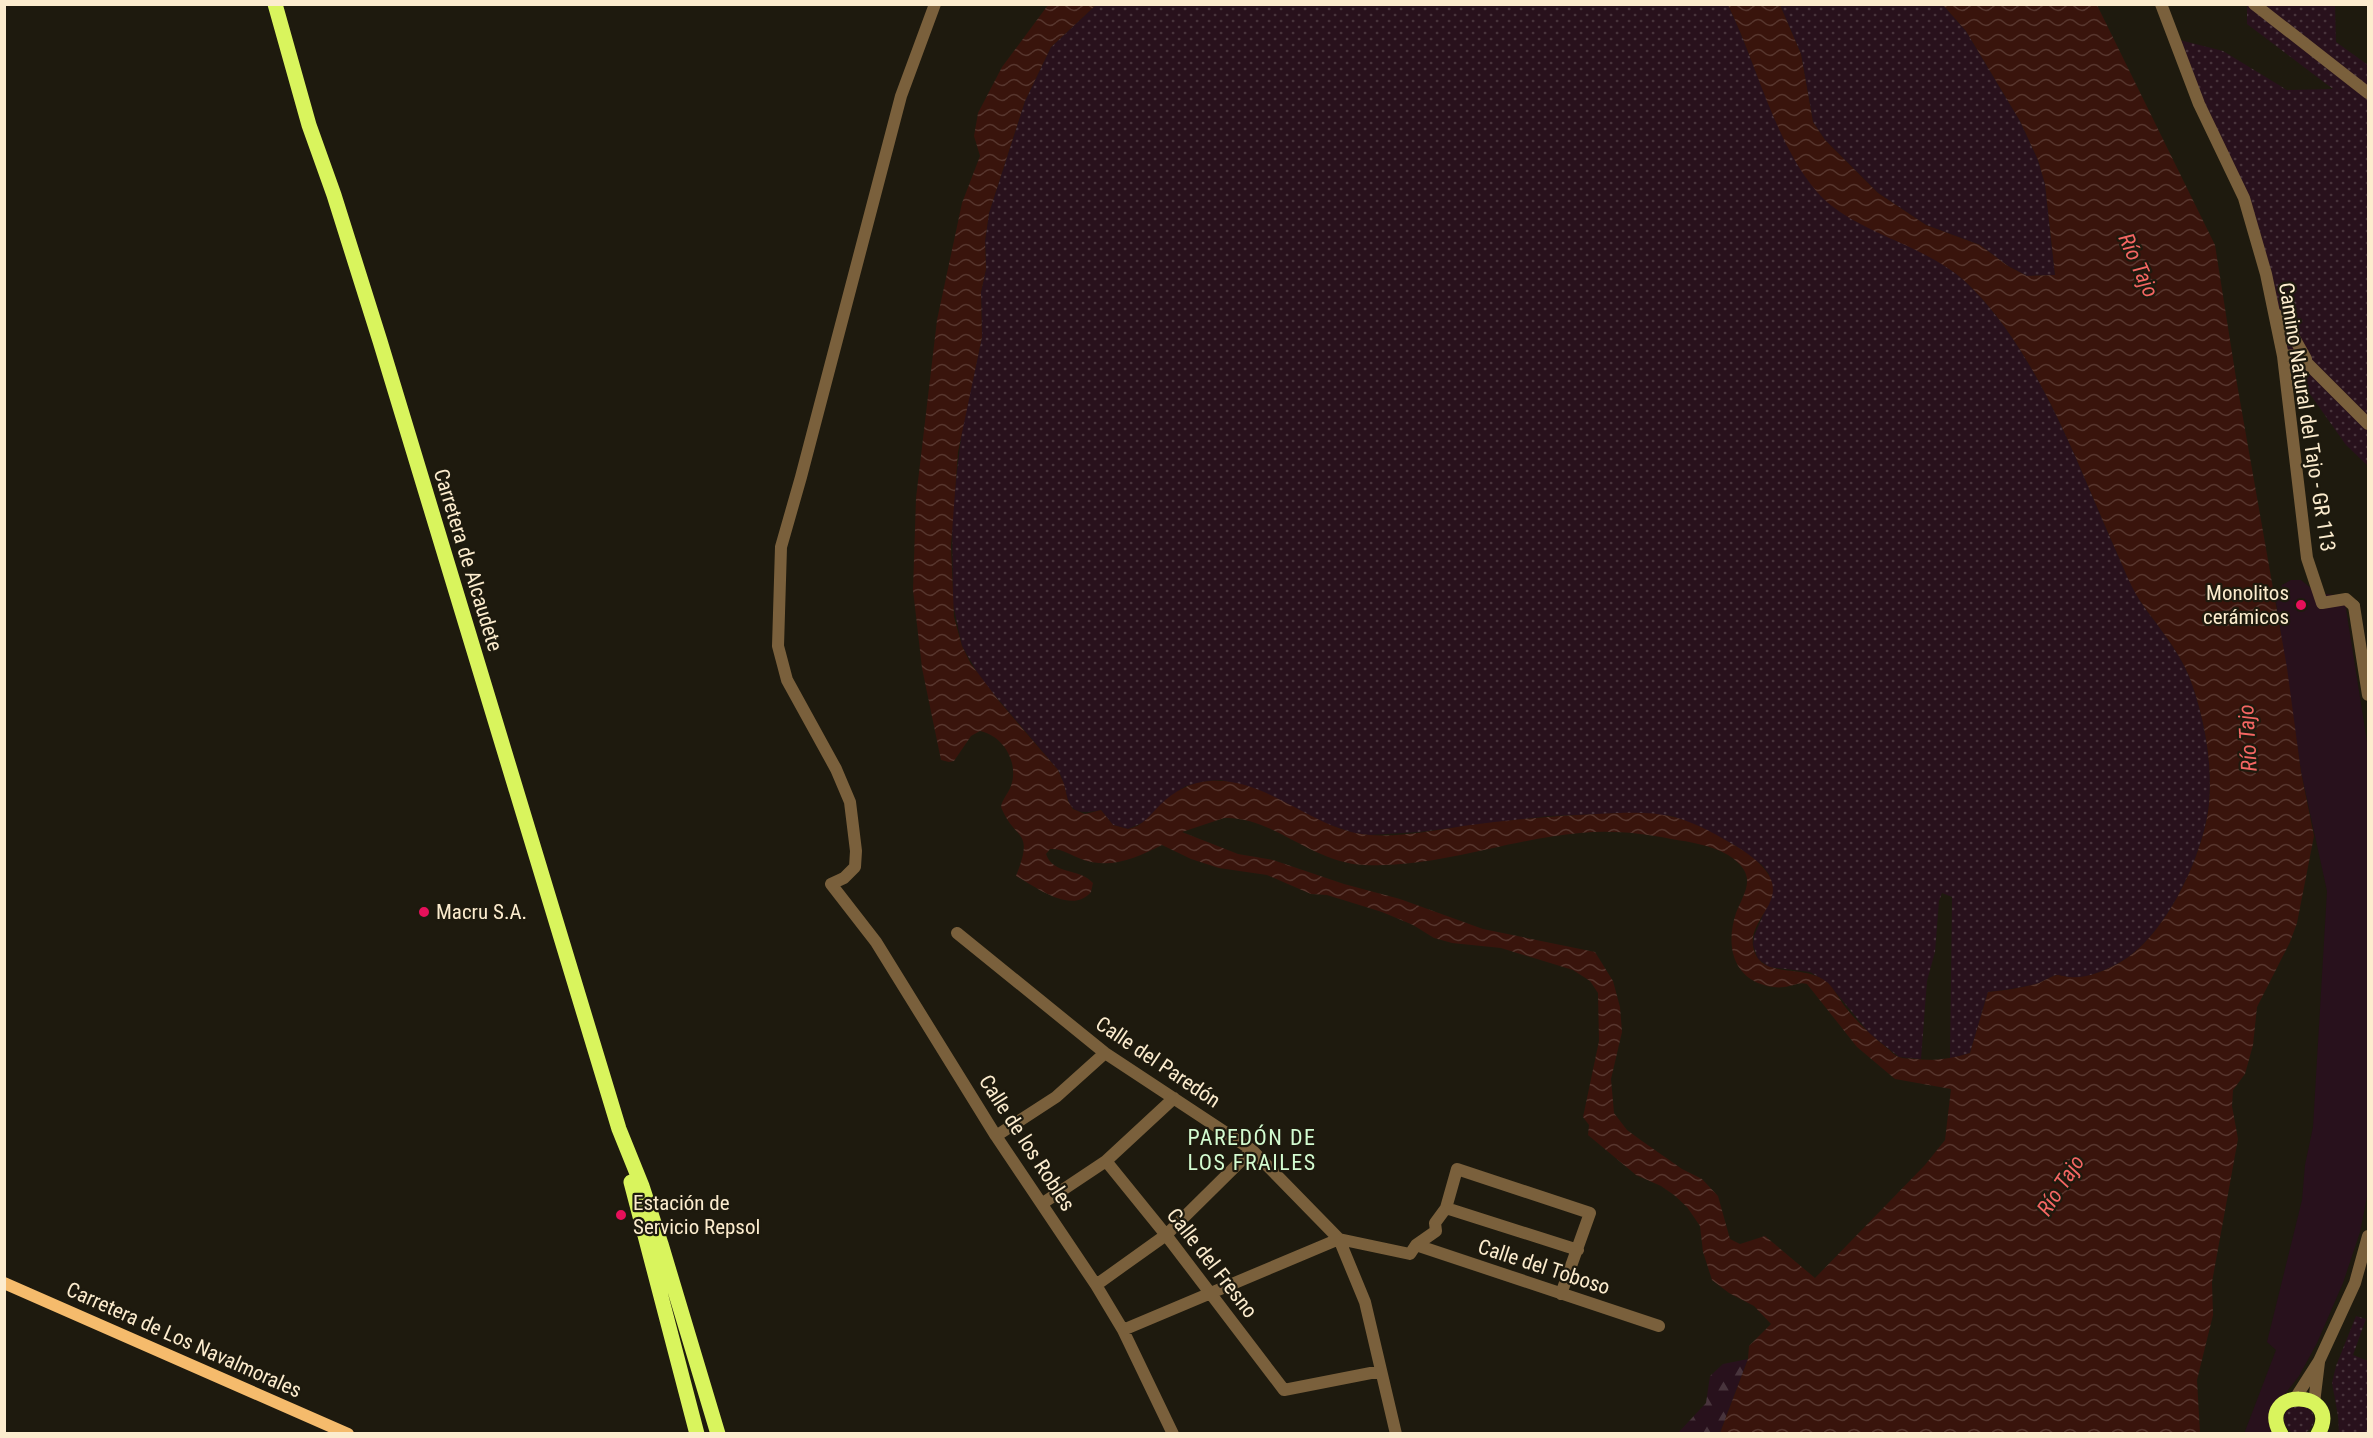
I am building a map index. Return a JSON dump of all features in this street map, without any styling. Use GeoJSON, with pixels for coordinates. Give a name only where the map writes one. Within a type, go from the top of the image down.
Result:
{"type":"FeatureCollection","features":[{"type":"Feature","properties":{"kind":"main road","name":"Carretera de Alcaudete"},"geometry":{"type":"LineString","coordinates":[[275,4],[309,125],[334,195],[380,341],[619,1129],[630,1181],[697,1434]]}},
{"type":"Feature","properties":{"kind":"main road","name":"Carretera de Alcaudete"},"geometry":{"type":"LineString","coordinates":[[619,1129],[642,1186],[718,1430]]}},
{"type":"Feature","properties":{"kind":"main road","name":"Carretera de Los Navalmorales"},"geometry":{"type":"LineString","coordinates":[[4,1283],[348,1434]]}},
{"type":"Feature","properties":{"kind":"main road"},"geometry":{"type":"LineString","coordinates":[[2280,1433],[2276,1421],[2278,1412],[2282,1405],[2296,1397],[2306,1398],[2314,1403],[2322,1413],[2319,1433]]}},
{"type":"Feature","properties":{"kind":"street","name":"Calle de los Robles"},"geometry":{"type":"LineString","coordinates":[[934,4],[901,96],[781,547],[778,646],[787,680],[836,769],[850,802],[856,851],[855,867],[844,878],[831,884],[876,942],[996,1136],[1096,1285],[1123,1330],[1173,1434]]}},
{"type":"Feature","properties":{"kind":"street","name":"Camino Natural del Tajo - GR 113"},"geometry":{"type":"LineString","coordinates":[[2161,4],[2199,104],[2244,198],[2275,313],[2283,356],[2307,558],[2322,603],[2346,599],[2354,606],[2368,695]]}},
{"type":"Feature","properties":{"kind":"street"},"geometry":{"type":"LineString","coordinates":[[2254,4],[2368,93]]}},
{"type":"Feature","properties":{"kind":"street"},"geometry":{"type":"LineString","coordinates":[[2275,313],[2292,333],[2309,365]]}},
{"type":"Feature","properties":{"kind":"street"},"geometry":{"type":"LineString","coordinates":[[2283,356],[2299,355],[2368,424]]}},
{"type":"Feature","properties":{"kind":"street","name":"Calle del Paredón"},"geometry":{"type":"LineString","coordinates":[[957,933],[1105,1053],[1252,1150],[1339,1239],[1365,1302],[1396,1434]]}},
{"type":"Feature","properties":{"kind":"street"},"geometry":{"type":"LineString","coordinates":[[996,1136],[1056,1097],[1105,1053]]}},
{"type":"Feature","properties":{"kind":"street"},"geometry":{"type":"LineString","coordinates":[[1043,1203],[1106,1161],[1174,1098]]}},
{"type":"Feature","properties":{"kind":"street"},"geometry":{"type":"LineString","coordinates":[[1096,1285],[1166,1235],[1252,1150]]}},
{"type":"Feature","properties":{"kind":"street","name":"Calle del Fresno"},"geometry":{"type":"LineString","coordinates":[[1106,1161],[1166,1235],[1284,1390],[1381,1371]]}},
{"type":"Feature","properties":{"kind":"street"},"geometry":{"type":"LineString","coordinates":[[1123,1330],[1339,1239],[1410,1254],[1416,1245],[1436,1231],[1435,1223],[1446,1208],[1457,1169],[1590,1213],[1562,1294]]}},
{"type":"Feature","properties":{"kind":"street"},"geometry":{"type":"LineString","coordinates":[[1446,1208],[1578,1250]]}},
{"type":"Feature","properties":{"kind":"street"},"geometry":{"type":"LineString","coordinates":[[2296,1397],[2319,1361],[2355,1283],[2368,1236]]}},
{"type":"Feature","properties":{"kind":"street","name":"Calle del Toboso"},"geometry":{"type":"LineString","coordinates":[[1416,1245],[1659,1326]]}},
{"type":"Feature","properties":{"kind":"street"},"geometry":{"type":"LineString","coordinates":[[2314,1403],[2319,1361]]}},
{"type":"Feature","properties":{"kind":"green space"},"geometry":{"type":"Polygon","coordinates":[[[1096,5],[1728,5],[1778,127],[1803,172],[1817,191],[1842,212],[1949,268],[1971,287],[1996,315],[2018,346],[2072,448],[2132,586],[2185,666],[2199,707],[2206,739],[2210,772],[2209,804],[2206,824],[2190,870],[2179,893],[2152,935],[2136,951],[2119,963],[2095,974],[2076,978],[2057,975],[2033,985],[1988,992],[1970,1053],[1950,1059],[1952,897],[1942,893],[1939,901],[1935,952],[1927,981],[1921,1059],[1899,1057],[1870,1034],[1828,983],[1810,972],[1769,967],[1758,959],[1753,945],[1754,936],[1770,899],[1769,874],[1762,865],[1736,846],[1700,827],[1672,816],[1629,813],[1549,816],[1419,832],[1369,835],[1354,833],[1324,823],[1260,791],[1221,780],[1186,786],[1144,822],[1128,829],[1113,825],[1101,810],[1088,812],[1073,808],[1069,803],[1058,770],[981,679],[962,646],[953,604],[952,514],[962,429],[982,337],[981,292],[986,269],[985,241],[989,213],[1025,101],[1051,47],[1096,5]]]}},
{"type":"Feature","properties":{"kind":"green space"},"geometry":{"type":"Polygon","coordinates":[[[1780,5],[1943,5],[1966,31],[2020,121],[2038,160],[2045,184],[2055,275],[2027,276],[2008,266],[1980,245],[1926,225],[1878,193],[1825,140],[1813,122],[1801,54],[1780,5]]]}},
{"type":"Feature","properties":{"kind":"green space"},"geometry":{"type":"Polygon","coordinates":[[[2247,5],[2335,5],[2336,42],[2368,65],[2368,466],[2346,445],[2283,356],[2244,198],[2172,38],[2223,51],[2287,90],[2333,89],[2247,24],[2247,5]]]}},
{"type":"Feature","properties":{"kind":"green space"},"geometry":{"type":"Polygon","coordinates":[[[2291,580],[2301,580],[2317,593],[2344,596],[2368,748],[2368,1192],[2360,1232],[2343,1283],[2317,1343],[2299,1376],[2282,1398],[2273,1433],[2244,1434],[2276,1350],[2267,1342],[2302,1200],[2305,1165],[2313,1127],[2327,891],[2301,772],[2276,602],[2282,585],[2291,580]]]}},
{"type":"Feature","properties":{"kind":"green space"},"geometry":{"type":"Polygon","coordinates":[[[2356,1316],[2366,1319],[2353,1355],[2368,1361],[2368,1433],[2339,1433],[2332,1383],[2336,1366],[2356,1316]]]}},
{"type":"Feature","properties":{"kind":"green space"},"geometry":{"type":"Polygon","coordinates":[[[1748,1359],[1720,1433],[1677,1434],[1706,1403],[1710,1376],[1723,1364],[1748,1359]]]}},
{"type":"Feature","properties":{"kind":"green space"},"geometry":{"type":"Polygon","coordinates":[[[2299,1404],[2305,1405],[2313,1413],[2313,1425],[2305,1433],[2299,1434],[2293,1433],[2285,1425],[2284,1419],[2285,1413],[2293,1405],[2299,1404]]]}},
{"type":"Feature","properties":{"kind":"water","name":"Río Tajo"},"geometry":{"type":"Polygon","coordinates":[[[1048,5],[1096,5],[1051,47],[1025,101],[989,213],[985,241],[986,269],[981,292],[982,337],[958,452],[951,546],[954,617],[962,646],[971,664],[999,701],[1058,770],[1073,809],[1085,814],[1101,810],[1113,825],[1133,828],[1142,823],[1165,800],[1177,792],[1196,783],[1210,781],[1231,782],[1251,787],[1329,824],[1370,835],[1405,834],[1530,818],[1580,815],[1636,813],[1674,817],[1716,834],[1739,848],[1761,865],[1771,879],[1773,892],[1756,927],[1753,939],[1755,953],[1760,961],[1777,969],[1819,977],[1828,983],[1855,1019],[1897,1056],[1936,1060],[1970,1053],[1988,992],[2033,985],[2057,975],[2082,977],[2095,974],[2119,963],[2136,951],[2152,935],[2179,893],[2199,847],[2206,824],[2210,772],[2203,723],[2185,666],[2132,587],[2072,448],[2018,346],[1996,315],[1954,272],[1851,219],[1817,192],[1789,150],[1728,5],[1780,5],[1801,54],[1813,122],[1825,140],[1878,193],[1926,225],[1980,245],[2008,266],[2027,276],[2055,275],[2045,184],[2038,160],[2020,121],[1966,31],[1943,5],[2097,5],[2215,245],[2287,668],[2301,772],[2314,836],[2297,923],[2290,942],[2257,1007],[2253,1045],[2245,1074],[2233,1090],[2232,1106],[2238,1139],[2212,1282],[2213,1315],[2197,1380],[2200,1433],[1720,1433],[1748,1359],[1749,1346],[1771,1324],[1754,1306],[1729,1293],[1712,1280],[1703,1252],[1700,1226],[1687,1207],[1661,1186],[1636,1175],[1588,1135],[1589,1125],[1583,1117],[1599,1041],[1598,993],[1590,981],[1573,970],[1501,948],[1452,943],[1434,938],[1413,925],[1382,912],[1327,895],[1311,894],[1267,875],[1219,868],[1191,859],[1162,845],[1133,858],[1113,863],[1092,862],[1050,849],[1046,854],[1054,865],[1088,878],[1093,883],[1091,892],[1074,901],[1054,897],[1016,876],[1024,850],[1023,842],[1001,807],[1013,777],[1011,760],[1008,752],[996,738],[980,731],[971,736],[954,761],[941,760],[922,668],[913,590],[916,498],[937,320],[962,203],[980,156],[974,136],[978,113],[1002,67],[1048,5]],[[1224,818],[1182,832],[1238,854],[1273,860],[1344,884],[1400,899],[1483,929],[1595,952],[1613,981],[1620,1007],[1622,1032],[1611,1079],[1614,1113],[1627,1130],[1682,1169],[1702,1179],[1718,1196],[1730,1239],[1740,1244],[1765,1236],[1815,1278],[1925,1165],[1945,1140],[1951,1089],[1895,1079],[1857,1047],[1807,984],[1770,986],[1758,983],[1741,971],[1733,954],[1732,934],[1733,923],[1747,879],[1740,865],[1731,857],[1715,849],[1700,844],[1648,835],[1592,832],[1553,836],[1419,862],[1365,865],[1327,857],[1276,831],[1242,819],[1224,818]]]}},
{"type":"Feature","properties":{"kind":"place","name":"Monolitos cerámicos"},"geometry":{"type":"Point","coordinates":[2301,605]}},
{"type":"Feature","properties":{"kind":"place","name":"Macru S.A."},"geometry":{"type":"Point","coordinates":[424,912]}},
{"type":"Feature","properties":{"kind":"place","name":"Estación de Servicio Repsol"},"geometry":{"type":"Point","coordinates":[621,1215]}},
{"type":"Feature","properties":{"kind":"district","name":"PAREDÓN DE LOS FRAILES"},"geometry":{"type":"Point","coordinates":[1252,1150]}}]}
